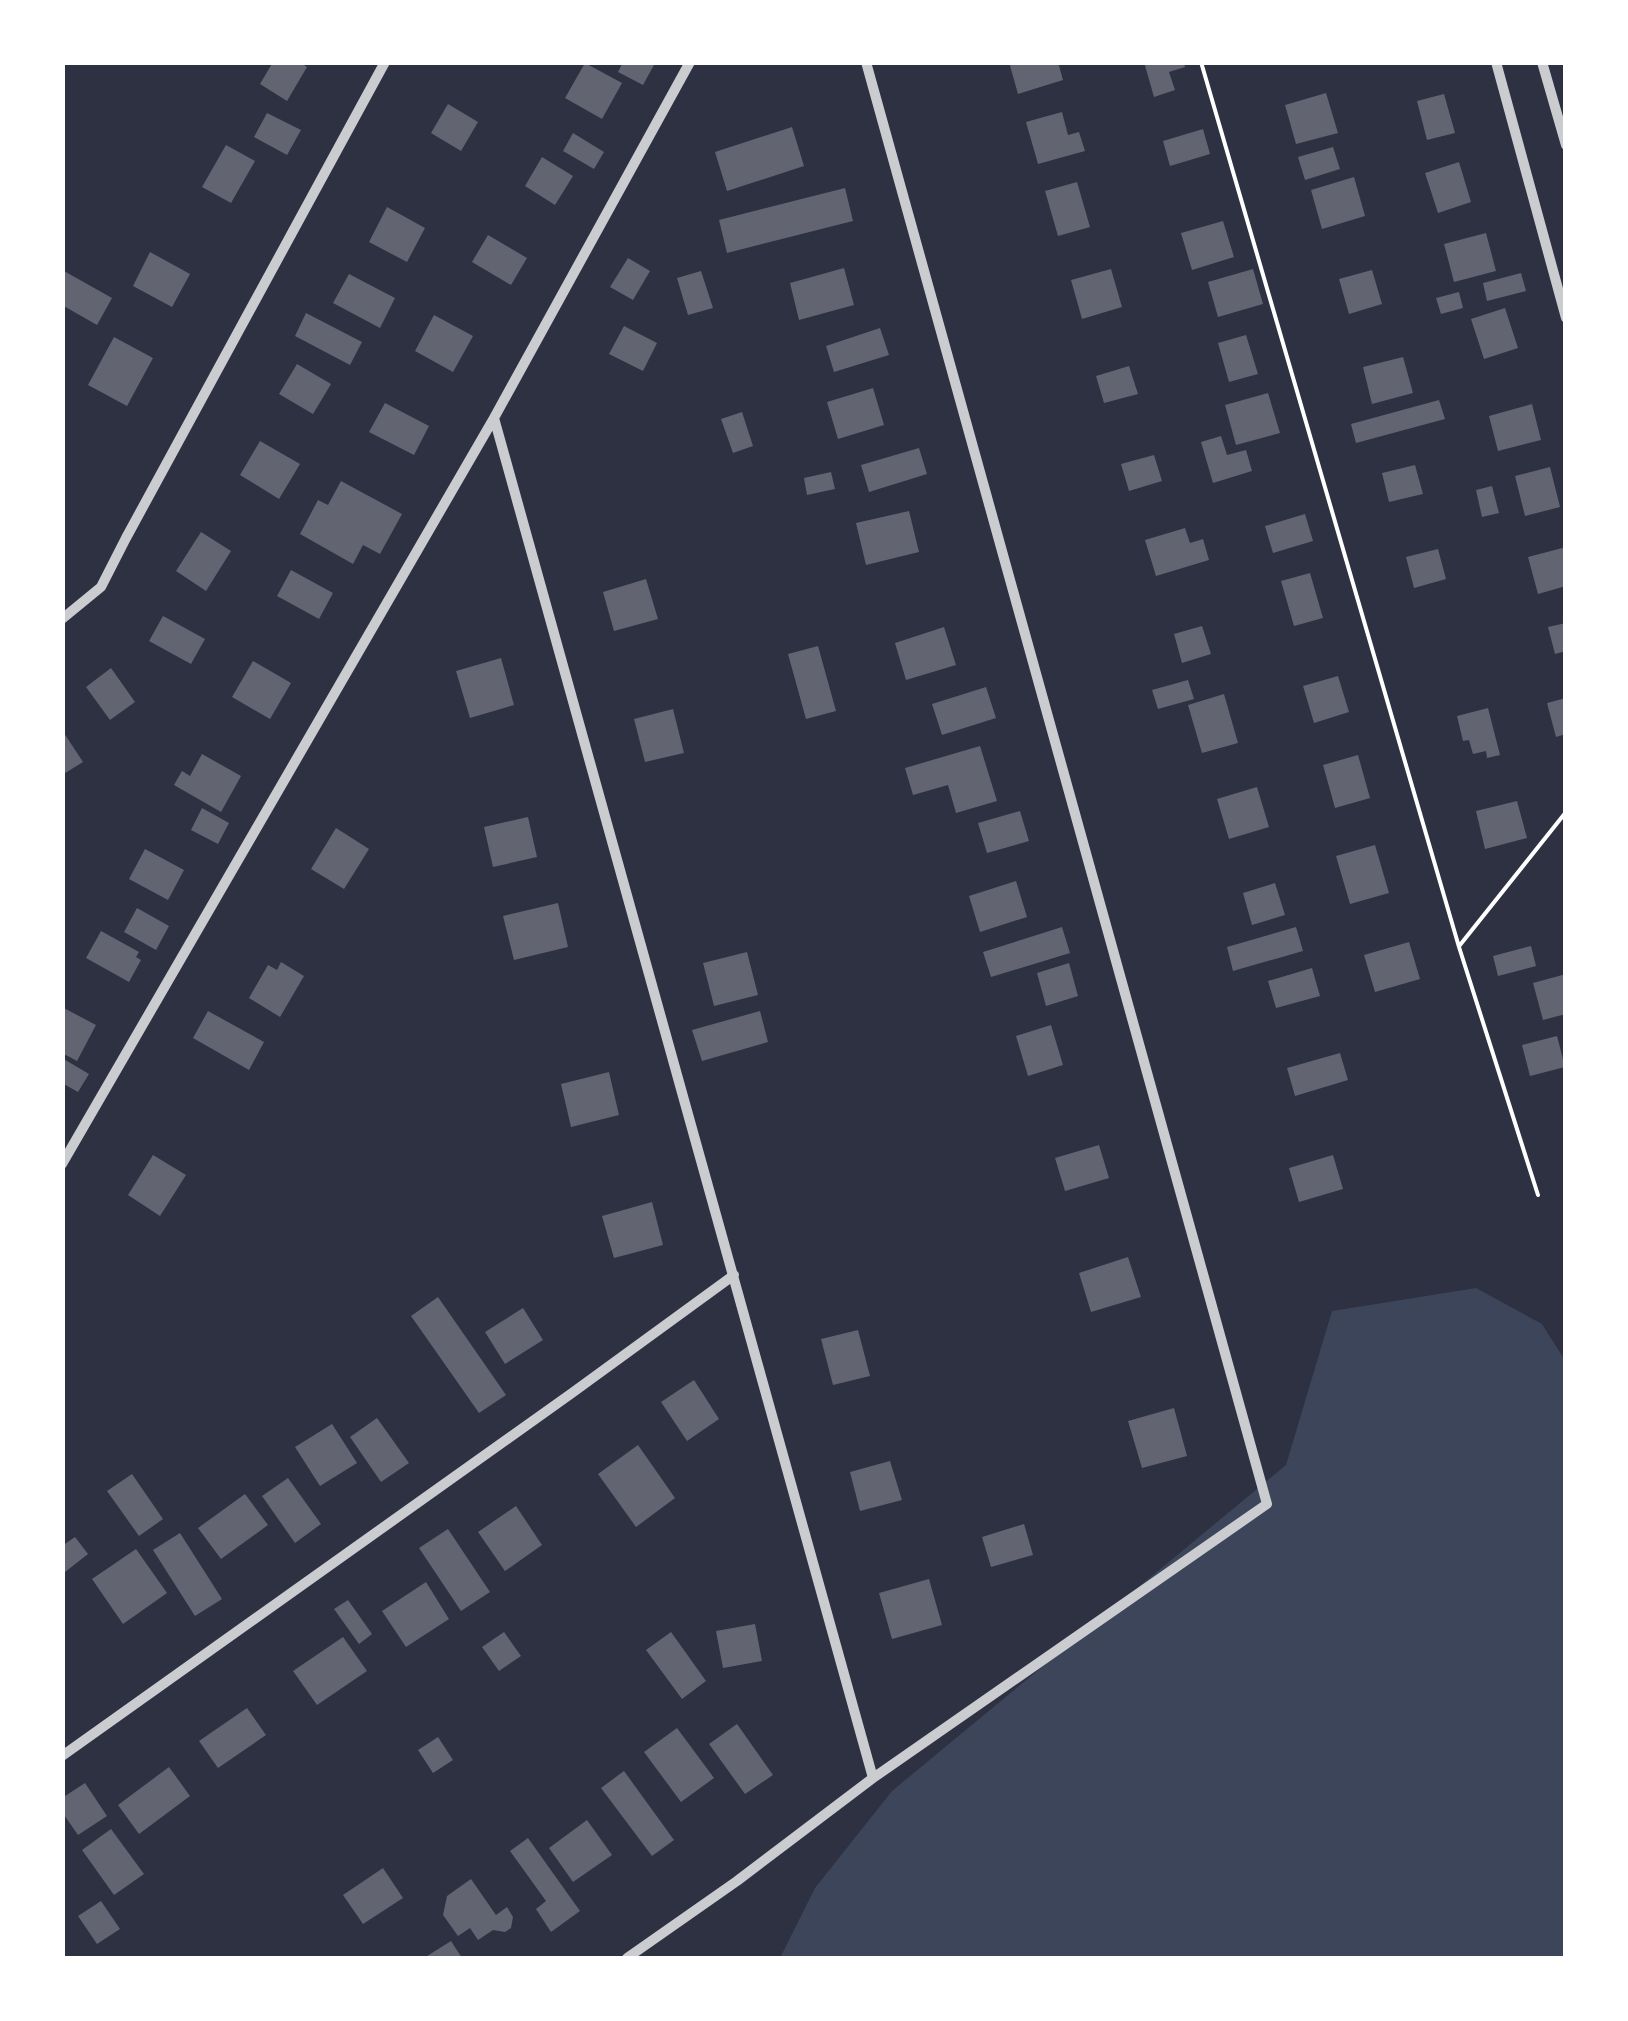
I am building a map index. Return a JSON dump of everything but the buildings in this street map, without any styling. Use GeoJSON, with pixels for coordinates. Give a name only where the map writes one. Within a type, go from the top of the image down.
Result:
{"type":"FeatureCollection","features":[{"type":"Feature","properties":{"kind":"street"},"geometry":{"type":"LineString","coordinates":[[62,619],[101,587],[385,62]]}},
{"type":"Feature","properties":{"kind":"street"},"geometry":{"type":"LineString","coordinates":[[62,1164],[494,418],[690,62]]}},
{"type":"Feature","properties":{"kind":"street"},"geometry":{"type":"LineString","coordinates":[[627,1958],[874,1778],[1267,1504],[866,62]]}},
{"type":"Feature","properties":{"kind":"street"},"geometry":{"type":"LineString","coordinates":[[1496,62],[1566,318]]}},
{"type":"Feature","properties":{"kind":"street"},"geometry":{"type":"LineString","coordinates":[[1542,62],[1560,108],[1566,144]]}},
{"type":"Feature","properties":{"kind":"street"},"geometry":{"type":"LineString","coordinates":[[494,418],[874,1778]]}},
{"type":"Feature","properties":{"kind":"street"},"geometry":{"type":"LineString","coordinates":[[62,1756],[734,1275]]}},
{"type":"Feature","properties":{"kind":"path"},"geometry":{"type":"LineString","coordinates":[[1200,62],[1459,947],[1538,1195]]}},
{"type":"Feature","properties":{"kind":"path"},"geometry":{"type":"LineString","coordinates":[[1459,947],[1566,812]]}},
{"type":"Feature","properties":{"kind":"shaded area"},"geometry":{"type":"Polygon","coordinates":[[[1476,1288],[1542,1324],[1566,1362],[1565,1958],[780,1958],[815,1888],[892,1791],[1286,1465],[1332,1311],[1476,1288]]]}}]}
